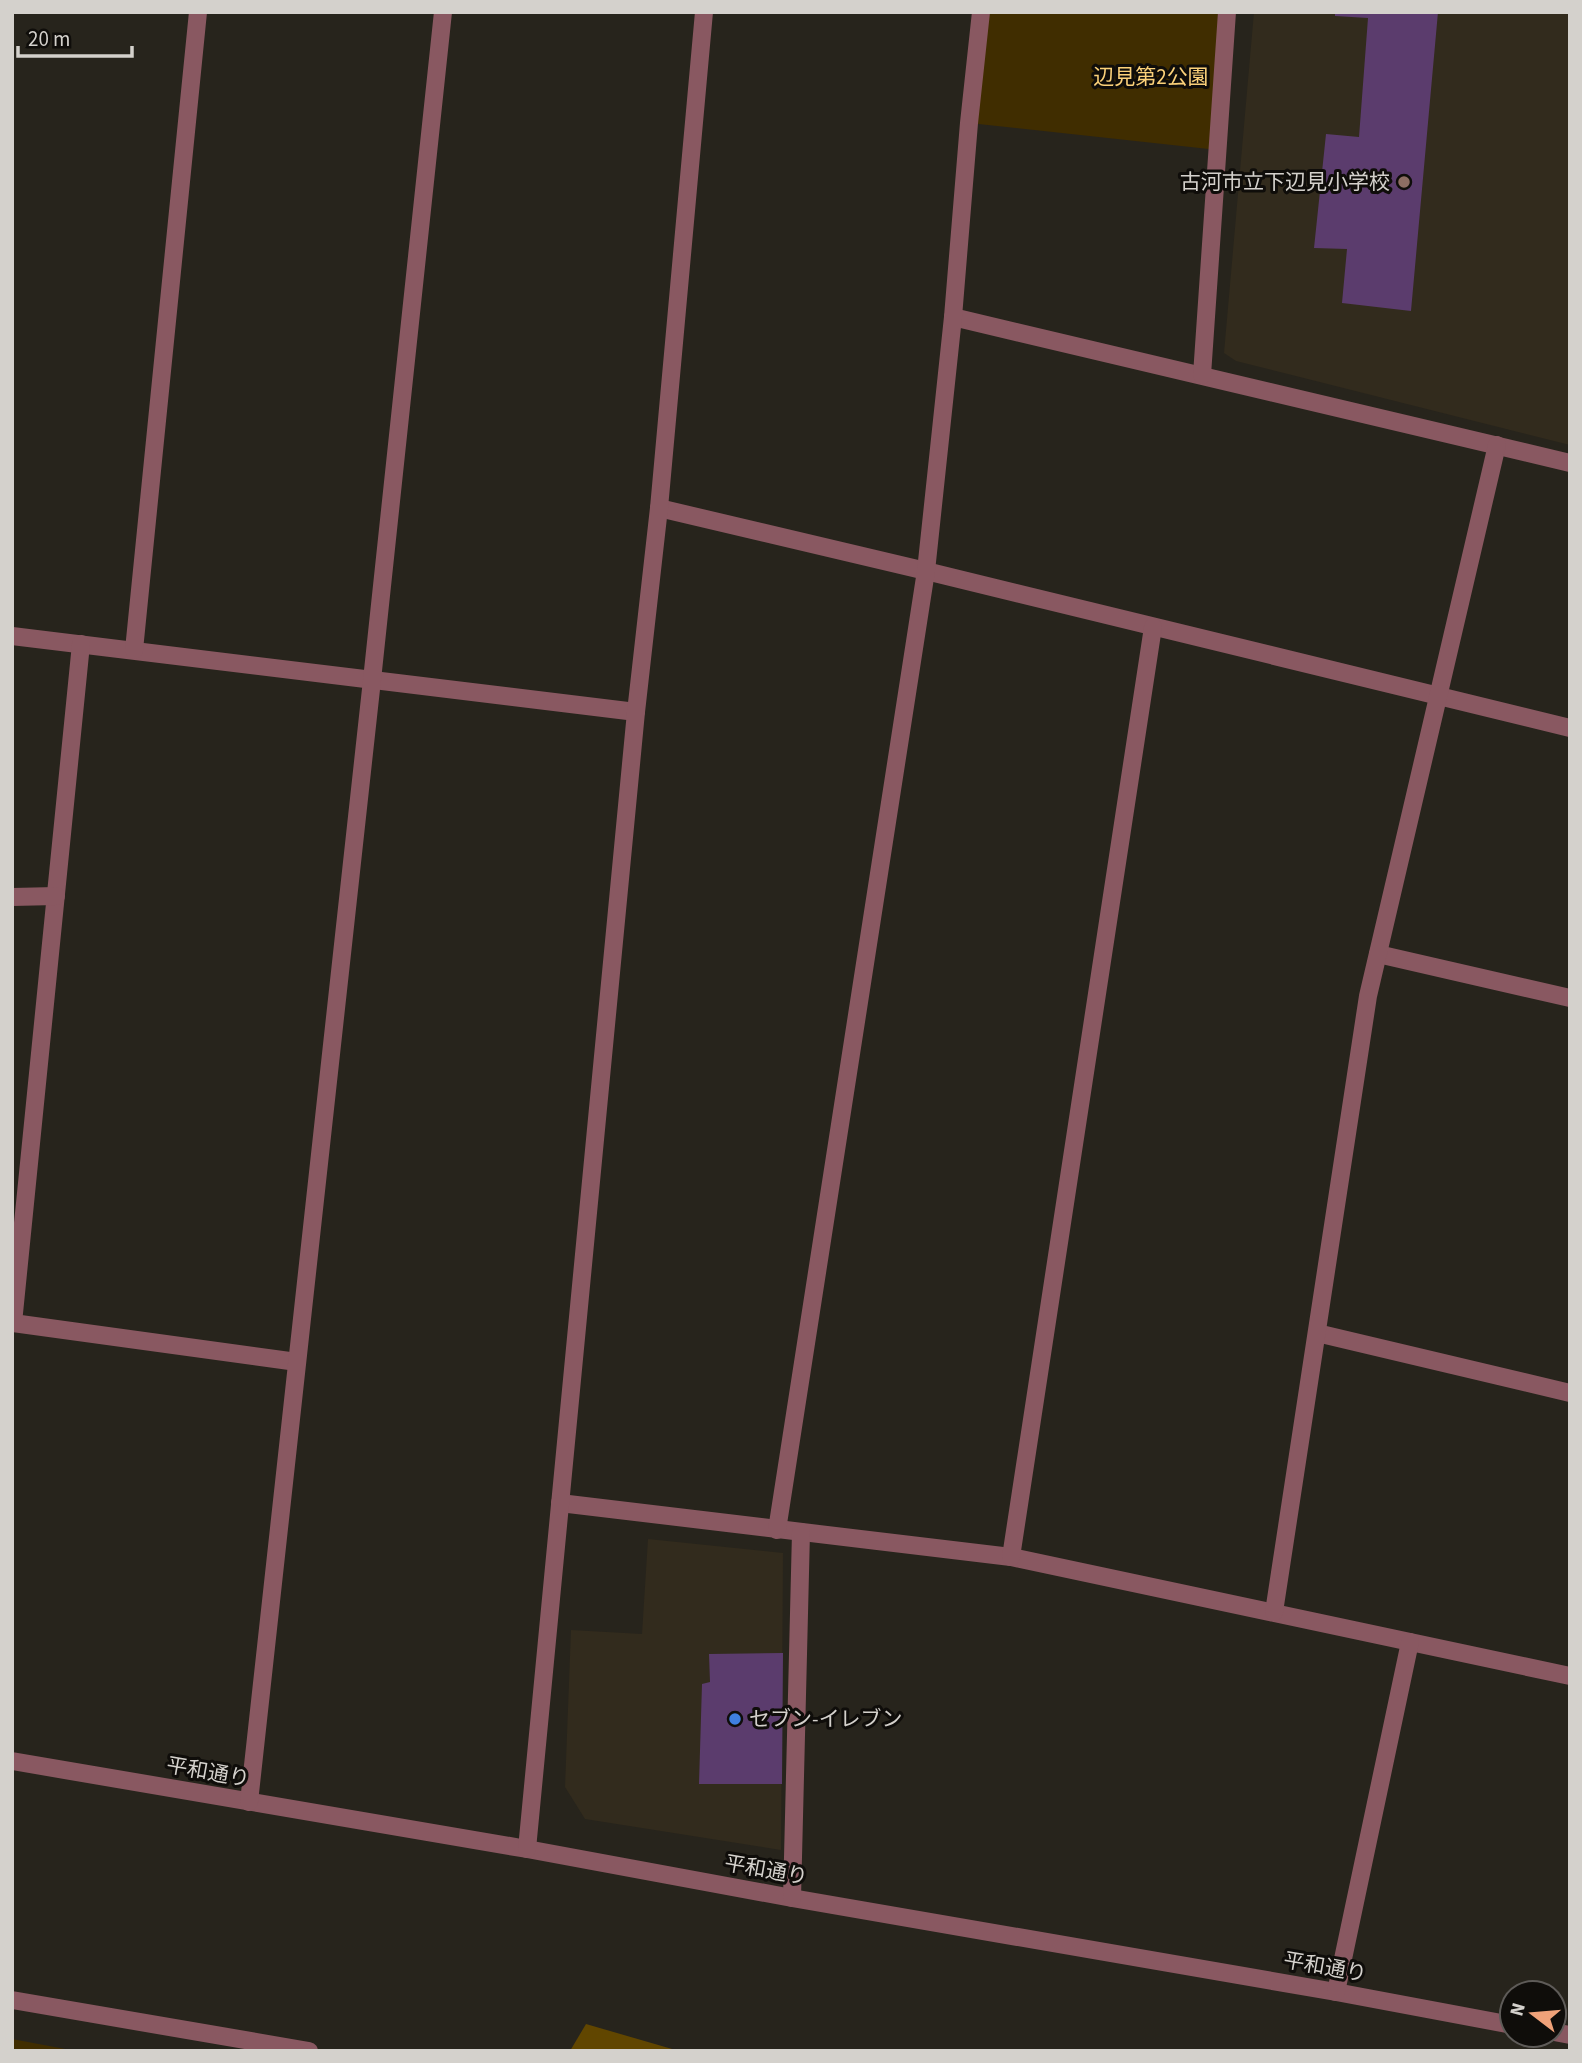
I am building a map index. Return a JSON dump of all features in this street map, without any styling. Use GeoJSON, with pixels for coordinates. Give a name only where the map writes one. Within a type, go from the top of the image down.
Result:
{"type":"FeatureCollection","features":[{"type":"Feature","properties":{"kind":"street"},"geometry":{"type":"LineString","coordinates":[[134,650],[198,12]]}},
{"type":"Feature","properties":{"kind":"street"},"geometry":{"type":"LineString","coordinates":[[249,1802],[443,12]]}},
{"type":"Feature","properties":{"kind":"street"},"geometry":{"type":"LineString","coordinates":[[527,1849],[636,712],[659,508],[704,12]]}},
{"type":"Feature","properties":{"kind":"street"},"geometry":{"type":"LineString","coordinates":[[777,1531],[926,571],[981,12]]}},
{"type":"Feature","properties":{"kind":"street"},"geometry":{"type":"LineString","coordinates":[[1202,375],[1227,12]]}},
{"type":"Feature","properties":{"kind":"street"},"geometry":{"type":"LineString","coordinates":[[953,317],[1570,463]]}},
{"type":"Feature","properties":{"kind":"street"},"geometry":{"type":"LineString","coordinates":[[1274,1612],[1368,996],[1497,445]]}},
{"type":"Feature","properties":{"kind":"street"},"geometry":{"type":"LineString","coordinates":[[659,508],[1570,728]]}},
{"type":"Feature","properties":{"kind":"street"},"geometry":{"type":"LineString","coordinates":[[1011,1557],[1153,627]]}},
{"type":"Feature","properties":{"kind":"street"},"geometry":{"type":"LineString","coordinates":[[12,636],[636,712]]}},
{"type":"Feature","properties":{"kind":"street"},"geometry":{"type":"LineString","coordinates":[[81,644],[13,1323],[298,1362]]}},
{"type":"Feature","properties":{"kind":"street"},"geometry":{"type":"LineString","coordinates":[[12,897],[56,896]]}},
{"type":"Feature","properties":{"kind":"street"},"geometry":{"type":"LineString","coordinates":[[1378,954],[1570,998]]}},
{"type":"Feature","properties":{"kind":"street"},"geometry":{"type":"LineString","coordinates":[[1317,1333],[1570,1393]]}},
{"type":"Feature","properties":{"kind":"street"},"geometry":{"type":"LineString","coordinates":[[560,1503],[1011,1557],[1570,1675]]}},
{"type":"Feature","properties":{"kind":"street"},"geometry":{"type":"LineString","coordinates":[[792,1898],[801,1532]]}},
{"type":"Feature","properties":{"kind":"street"},"geometry":{"type":"LineString","coordinates":[[1336,1992],[1410,1642]]}},
{"type":"Feature","properties":{"kind":"street","name":"平和通り"},"geometry":{"type":"LineString","coordinates":[[12,1760],[1498,2022]]}},
{"type":"Feature","properties":{"kind":"street"},"geometry":{"type":"LineString","coordinates":[[12,2000],[309,2051]]}},
{"type":"Feature","properties":{"kind":"shaded area","name":"古河市立下辺見小学校"},"geometry":{"type":"Polygon","coordinates":[[[1254,12],[1570,12],[1570,445],[1236,361],[1224,353],[1254,12]]]}},
{"type":"Feature","properties":{"kind":"shaded area"},"geometry":{"type":"Polygon","coordinates":[[[648,1539],[783,1553],[781,1850],[585,1819],[565,1787],[571,1630],[642,1634],[648,1539]]]}},
{"type":"Feature","properties":{"kind":"shaded area"},"geometry":{"type":"Polygon","coordinates":[[[586,2024],[679,2051],[570,2051],[586,2024]]]}},
{"type":"Feature","properties":{"kind":"green space","name":"辺見第2公園"},"geometry":{"type":"Polygon","coordinates":[[[981,12],[1227,12],[1218,150],[969,123],[981,12]]]}},
{"type":"Feature","properties":{"kind":"green space"},"geometry":{"type":"Polygon","coordinates":[[[12,2039],[76,2051],[12,2051],[12,2039]]]}},
{"type":"Feature","properties":{"kind":"building"},"geometry":{"type":"Polygon","coordinates":[[[1335,12],[1438,12],[1411,311],[1342,303],[1347,249],[1314,248],[1326,134],[1359,137],[1368,18],[1335,16],[1335,12]]]}},
{"type":"Feature","properties":{"kind":"building"},"geometry":{"type":"Polygon","coordinates":[[[783,1653],[782,1784],[699,1784],[702,1684],[710,1682],[709,1654],[783,1653]]]}},
{"type":"Feature","properties":{"kind":"place","name":"古河市立下辺見小学校"},"geometry":{"type":"Point","coordinates":[1404,182]}},
{"type":"Feature","properties":{"kind":"place","name":"セブン-イレブン"},"geometry":{"type":"Point","coordinates":[735,1719]}}]}
